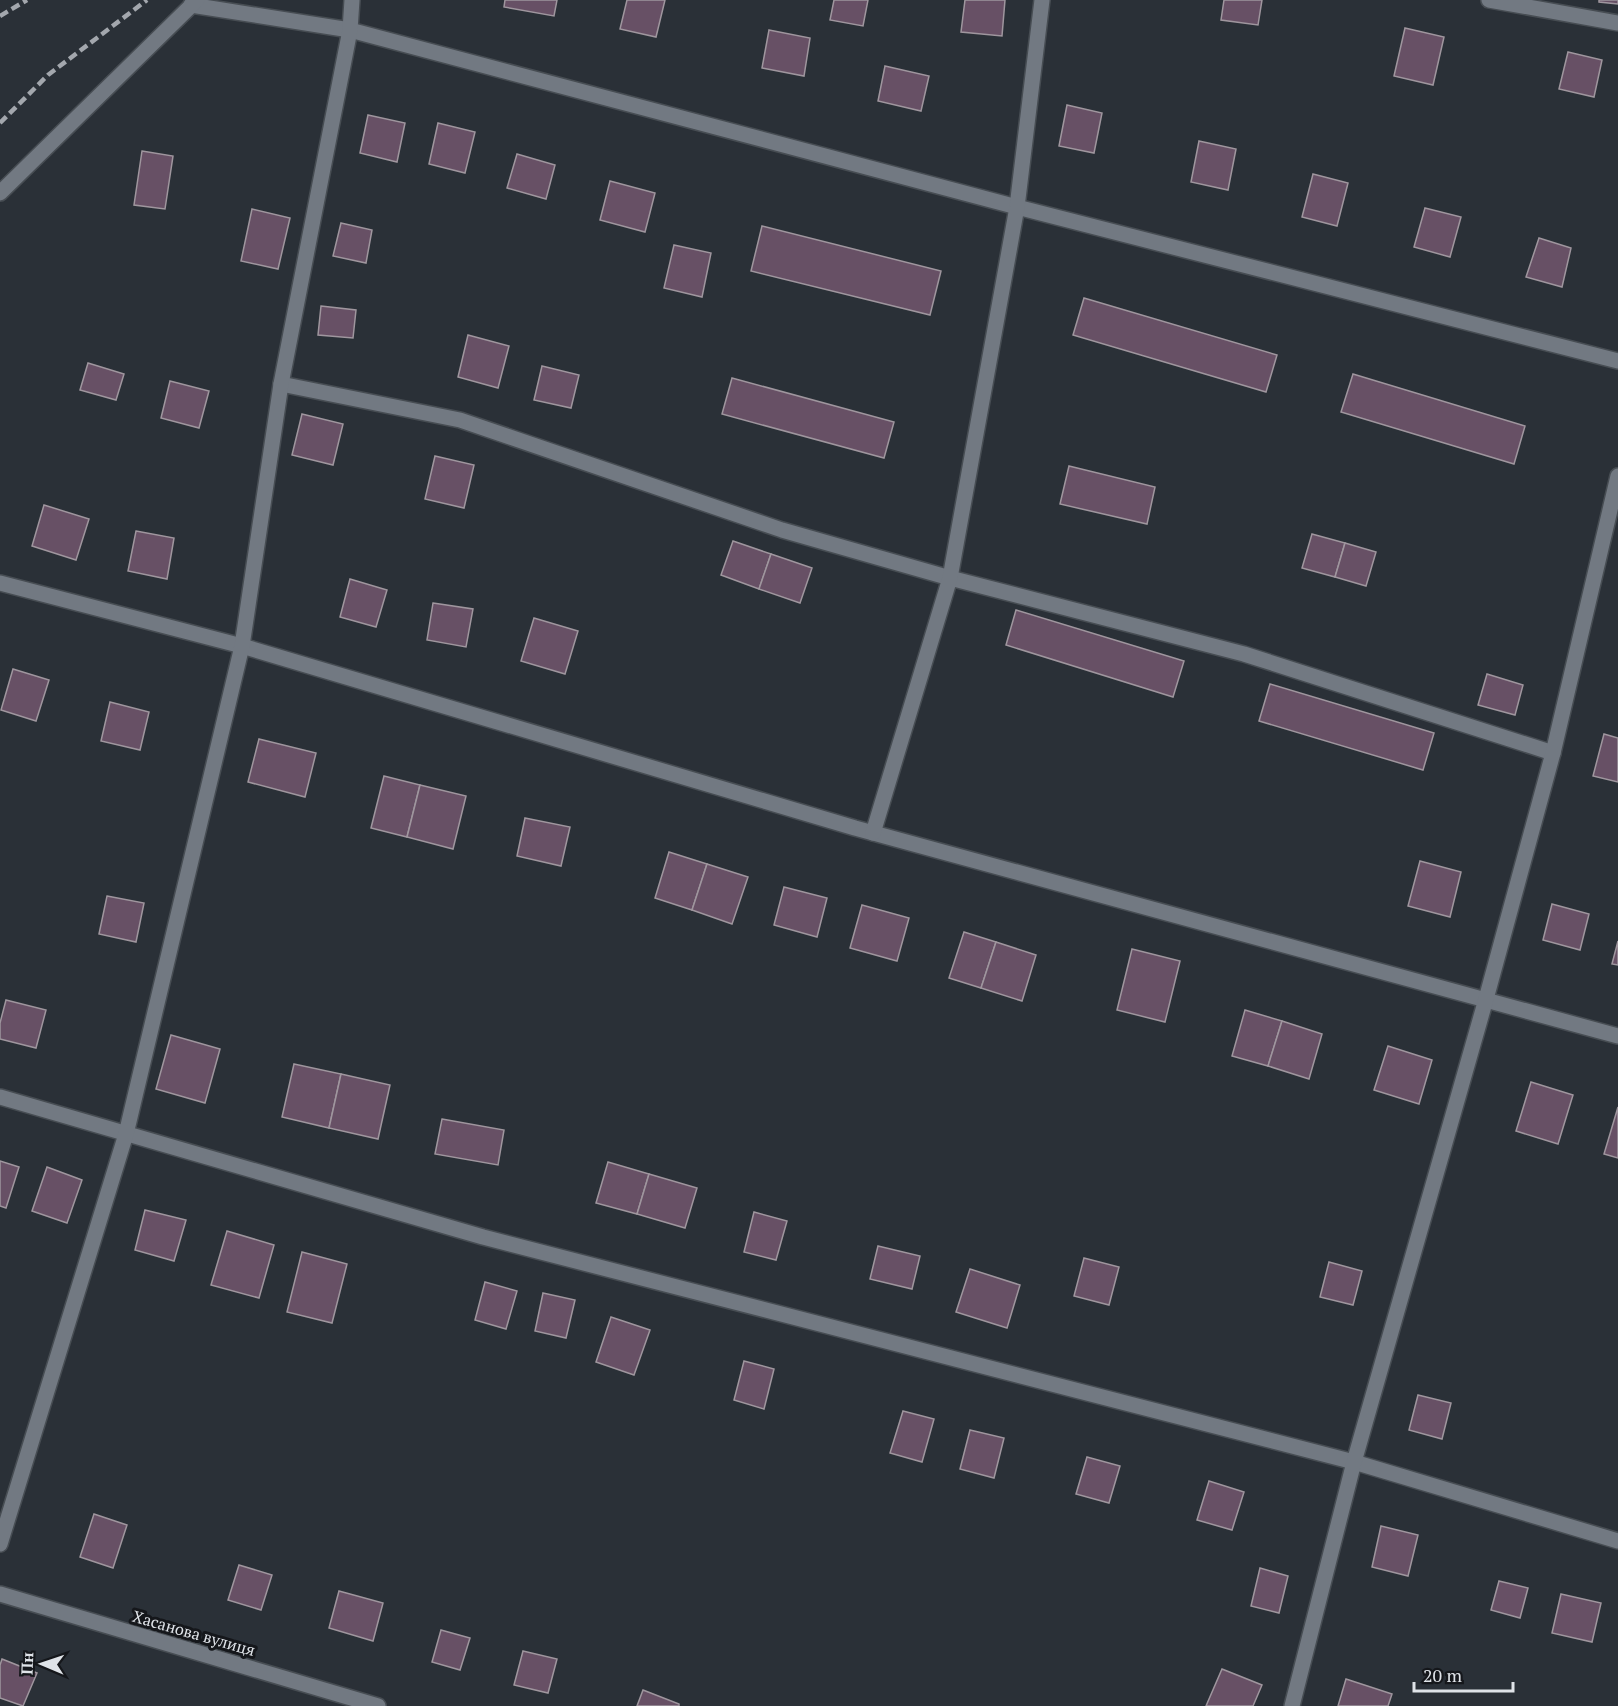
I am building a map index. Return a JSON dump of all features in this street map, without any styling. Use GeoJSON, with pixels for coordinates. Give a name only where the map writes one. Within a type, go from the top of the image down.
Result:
{"type":"FeatureCollection","features":[{"type":"Feature","properties":{"kind":"street"},"geometry":{"type":"LineString","coordinates":[[0,1544],[126,1134],[242,646],[281,384],[350,30],[352,0]]}},
{"type":"Feature","properties":{"kind":"street"},"geometry":{"type":"LineString","coordinates":[[873,833],[950,578],[1017,207],[1042,0]]}},
{"type":"Feature","properties":{"kind":"street"},"geometry":{"type":"LineString","coordinates":[[1489,0],[1618,23]]}},
{"type":"Feature","properties":{"kind":"street"},"geometry":{"type":"LineString","coordinates":[[0,193],[194,3],[350,30],[1017,207],[1618,361]]}},
{"type":"Feature","properties":{"kind":"street"},"geometry":{"type":"LineString","coordinates":[[281,384],[460,420],[782,530],[950,578],[1244,654],[1552,753]]}},
{"type":"Feature","properties":{"kind":"street"},"geometry":{"type":"LineString","coordinates":[[1292,1706],[1354,1462],[1486,999],[1552,753],[1618,476]]}},
{"type":"Feature","properties":{"kind":"street"},"geometry":{"type":"LineString","coordinates":[[0,583],[242,646],[873,833],[1618,1036]]}},
{"type":"Feature","properties":{"kind":"street"},"geometry":{"type":"LineString","coordinates":[[0,1097],[483,1237],[1354,1462],[1618,1541]]}},
{"type":"Feature","properties":{"kind":"street","name":"Хасанова вулиця"},"geometry":{"type":"LineString","coordinates":[[0,1594],[378,1706]]}},
{"type":"Feature","properties":{"kind":"building"},"geometry":{"type":"Polygon","coordinates":[[[505,0],[557,0],[554,16],[504,7],[505,0]]]}},
{"type":"Feature","properties":{"kind":"building"},"geometry":{"type":"Polygon","coordinates":[[[627,0],[665,0],[656,37],[620,29],[627,0]]]}},
{"type":"Feature","properties":{"kind":"building"},"geometry":{"type":"Polygon","coordinates":[[[834,0],[868,0],[863,26],[830,20],[834,0]]]}},
{"type":"Feature","properties":{"kind":"building"},"geometry":{"type":"Polygon","coordinates":[[[965,0],[1005,0],[1002,36],[961,32],[965,0]]]}},
{"type":"Feature","properties":{"kind":"building"},"geometry":{"type":"Polygon","coordinates":[[[1224,0],[1262,0],[1258,25],[1221,20],[1224,0]]]}},
{"type":"Feature","properties":{"kind":"building"},"geometry":{"type":"Polygon","coordinates":[[[1599,0],[1618,0],[1618,4],[1599,2],[1599,0]]]}},
{"type":"Feature","properties":{"kind":"building"},"geometry":{"type":"Polygon","coordinates":[[[1405,28],[1444,37],[1433,85],[1394,76],[1405,28]]]}},
{"type":"Feature","properties":{"kind":"building"},"geometry":{"type":"Polygon","coordinates":[[[769,30],[810,38],[804,76],[762,68],[769,30]]]}},
{"type":"Feature","properties":{"kind":"building"},"geometry":{"type":"Polygon","coordinates":[[[1568,52],[1602,60],[1594,97],[1559,89],[1568,52]]]}},
{"type":"Feature","properties":{"kind":"building"},"geometry":{"type":"Polygon","coordinates":[[[885,66],[929,76],[921,111],[878,101],[885,66]]]}},
{"type":"Feature","properties":{"kind":"building"},"geometry":{"type":"Polygon","coordinates":[[[1067,105],[1102,113],[1094,153],[1059,146],[1067,105]]]}},
{"type":"Feature","properties":{"kind":"building"},"geometry":{"type":"Polygon","coordinates":[[[368,115],[405,123],[397,162],[360,153],[368,115]]]}},
{"type":"Feature","properties":{"kind":"building"},"geometry":{"type":"Polygon","coordinates":[[[438,123],[475,132],[465,173],[429,164],[438,123]]]}},
{"type":"Feature","properties":{"kind":"building"},"geometry":{"type":"Polygon","coordinates":[[[1199,141],[1236,149],[1228,190],[1191,182],[1199,141]]]}},
{"type":"Feature","properties":{"kind":"building"},"geometry":{"type":"Polygon","coordinates":[[[142,151],[173,156],[165,209],[134,205],[142,151]]]}},
{"type":"Feature","properties":{"kind":"building"},"geometry":{"type":"Polygon","coordinates":[[[517,154],[555,165],[546,199],[507,188],[517,154]]]}},
{"type":"Feature","properties":{"kind":"building"},"geometry":{"type":"Polygon","coordinates":[[[1313,174],[1348,183],[1337,226],[1302,217],[1313,174]]]}},
{"type":"Feature","properties":{"kind":"building"},"geometry":{"type":"Polygon","coordinates":[[[610,181],[655,193],[645,232],[600,220],[610,181]]]}},
{"type":"Feature","properties":{"kind":"building"},"geometry":{"type":"Polygon","coordinates":[[[1425,208],[1461,217],[1450,257],[1414,247],[1425,208]]]}},
{"type":"Feature","properties":{"kind":"building"},"geometry":{"type":"Polygon","coordinates":[[[252,209],[290,218],[278,269],[241,261],[252,209]]]}},
{"type":"Feature","properties":{"kind":"building"},"geometry":{"type":"Polygon","coordinates":[[[341,223],[372,230],[366,263],[333,256],[341,223]]]}},
{"type":"Feature","properties":{"kind":"building"},"geometry":{"type":"Polygon","coordinates":[[[762,226],[941,271],[930,315],[751,271],[762,226]]]}},
{"type":"Feature","properties":{"kind":"building"},"geometry":{"type":"Polygon","coordinates":[[[1539,238],[1571,248],[1562,287],[1526,277],[1539,238]]]}},
{"type":"Feature","properties":{"kind":"building"},"geometry":{"type":"Polygon","coordinates":[[[674,245],[711,253],[702,297],[664,288],[674,245]]]}},
{"type":"Feature","properties":{"kind":"building"},"geometry":{"type":"Polygon","coordinates":[[[1084,298],[1277,355],[1266,392],[1073,335],[1084,298]]]}},
{"type":"Feature","properties":{"kind":"building"},"geometry":{"type":"Polygon","coordinates":[[[321,306],[356,310],[353,338],[318,335],[321,306]]]}},
{"type":"Feature","properties":{"kind":"building"},"geometry":{"type":"Polygon","coordinates":[[[468,335],[509,346],[498,388],[458,377],[468,335]]]}},
{"type":"Feature","properties":{"kind":"building"},"geometry":{"type":"Polygon","coordinates":[[[88,363],[124,374],[116,400],[80,390],[88,363]]]}},
{"type":"Feature","properties":{"kind":"building"},"geometry":{"type":"Polygon","coordinates":[[[542,366],[579,375],[571,408],[534,400],[542,366]]]}},
{"type":"Feature","properties":{"kind":"building"},"geometry":{"type":"Polygon","coordinates":[[[1353,374],[1525,426],[1514,464],[1341,412],[1353,374]]]}},
{"type":"Feature","properties":{"kind":"building"},"geometry":{"type":"Polygon","coordinates":[[[732,378],[894,422],[884,458],[722,414],[732,378]]]}},
{"type":"Feature","properties":{"kind":"building"},"geometry":{"type":"Polygon","coordinates":[[[170,381],[209,391],[199,428],[161,418],[170,381]]]}},
{"type":"Feature","properties":{"kind":"building"},"geometry":{"type":"Polygon","coordinates":[[[302,414],[343,424],[333,465],[292,455],[302,414]]]}},
{"type":"Feature","properties":{"kind":"building"},"geometry":{"type":"Polygon","coordinates":[[[435,456],[474,465],[464,508],[425,499],[435,456]]]}},
{"type":"Feature","properties":{"kind":"building"},"geometry":{"type":"Polygon","coordinates":[[[1069,466],[1155,487],[1147,524],[1060,504],[1069,466]]]}},
{"type":"Feature","properties":{"kind":"building"},"geometry":{"type":"Polygon","coordinates":[[[44,505],[89,519],[76,560],[32,546],[44,505]]]}},
{"type":"Feature","properties":{"kind":"building"},"geometry":{"type":"Polygon","coordinates":[[[136,531],[174,538],[167,579],[128,571],[136,531]]]}},
{"type":"Feature","properties":{"kind":"building"},"geometry":{"type":"Polygon","coordinates":[[[1312,534],[1345,543],[1335,577],[1302,568],[1312,534]]]}},
{"type":"Feature","properties":{"kind":"building"},"geometry":{"type":"Polygon","coordinates":[[[733,541],[771,554],[759,589],[721,575],[733,541]]]}},
{"type":"Feature","properties":{"kind":"building"},"geometry":{"type":"Polygon","coordinates":[[[1345,543],[1376,552],[1366,586],[1335,577],[1345,543]]]}},
{"type":"Feature","properties":{"kind":"building"},"geometry":{"type":"Polygon","coordinates":[[[771,554],[812,568],[800,603],[759,589],[771,554]]]}},
{"type":"Feature","properties":{"kind":"building"},"geometry":{"type":"Polygon","coordinates":[[[350,579],[387,590],[376,627],[340,617],[350,579]]]}},
{"type":"Feature","properties":{"kind":"building"},"geometry":{"type":"Polygon","coordinates":[[[433,603],[473,609],[466,647],[427,640],[433,603]]]}},
{"type":"Feature","properties":{"kind":"building"},"geometry":{"type":"Polygon","coordinates":[[[1016,610],[1184,661],[1173,697],[1006,645],[1016,610]]]}},
{"type":"Feature","properties":{"kind":"building"},"geometry":{"type":"Polygon","coordinates":[[[534,618],[578,631],[565,674],[521,661],[534,618]]]}},
{"type":"Feature","properties":{"kind":"building"},"geometry":{"type":"Polygon","coordinates":[[[13,669],[49,680],[36,721],[1,710],[13,669]]]}},
{"type":"Feature","properties":{"kind":"building"},"geometry":{"type":"Polygon","coordinates":[[[1487,674],[1523,685],[1515,715],[1478,705],[1487,674]]]}},
{"type":"Feature","properties":{"kind":"building"},"geometry":{"type":"Polygon","coordinates":[[[1270,684],[1434,733],[1423,770],[1259,721],[1270,684]]]}},
{"type":"Feature","properties":{"kind":"building"},"geometry":{"type":"Polygon","coordinates":[[[110,702],[149,712],[140,750],[101,741],[110,702]]]}},
{"type":"Feature","properties":{"kind":"building"},"geometry":{"type":"Polygon","coordinates":[[[1604,734],[1618,738],[1618,782],[1593,776],[1604,734]]]}},
{"type":"Feature","properties":{"kind":"building"},"geometry":{"type":"Polygon","coordinates":[[[259,739],[316,753],[305,797],[248,782],[259,739]]]}},
{"type":"Feature","properties":{"kind":"building"},"geometry":{"type":"Polygon","coordinates":[[[384,776],[420,785],[407,837],[371,828],[384,776]]]}},
{"type":"Feature","properties":{"kind":"building"},"geometry":{"type":"Polygon","coordinates":[[[420,785],[466,796],[453,849],[407,837],[420,785]]]}},
{"type":"Feature","properties":{"kind":"building"},"geometry":{"type":"Polygon","coordinates":[[[525,818],[570,827],[561,866],[517,856],[525,818]]]}},
{"type":"Feature","properties":{"kind":"building"},"geometry":{"type":"Polygon","coordinates":[[[669,852],[707,864],[692,910],[655,898],[669,852]]]}},
{"type":"Feature","properties":{"kind":"building"},"geometry":{"type":"Polygon","coordinates":[[[1420,861],[1461,872],[1450,917],[1408,906],[1420,861]]]}},
{"type":"Feature","properties":{"kind":"building"},"geometry":{"type":"Polygon","coordinates":[[[707,864],[748,877],[732,924],[692,910],[707,864]]]}},
{"type":"Feature","properties":{"kind":"building"},"geometry":{"type":"Polygon","coordinates":[[[784,887],[827,898],[817,937],[774,925],[784,887]]]}},
{"type":"Feature","properties":{"kind":"building"},"geometry":{"type":"Polygon","coordinates":[[[107,896],[144,903],[136,942],[99,934],[107,896]]]}},
{"type":"Feature","properties":{"kind":"building"},"geometry":{"type":"Polygon","coordinates":[[[1552,904],[1589,914],[1580,950],[1543,940],[1552,904]]]}},
{"type":"Feature","properties":{"kind":"building"},"geometry":{"type":"Polygon","coordinates":[[[862,905],[909,918],[897,961],[850,948],[862,905]]]}},
{"type":"Feature","properties":{"kind":"building"},"geometry":{"type":"Polygon","coordinates":[[[964,932],[996,942],[981,988],[949,978],[964,932]]]}},
{"type":"Feature","properties":{"kind":"building"},"geometry":{"type":"Polygon","coordinates":[[[1618,941],[1618,965],[1612,964],[1618,941]]]}},
{"type":"Feature","properties":{"kind":"building"},"geometry":{"type":"Polygon","coordinates":[[[996,942],[1036,955],[1022,1001],[981,988],[996,942]]]}},
{"type":"Feature","properties":{"kind":"building"},"geometry":{"type":"Polygon","coordinates":[[[1132,949],[1180,961],[1165,1022],[1117,1010],[1132,949]]]}},
{"type":"Feature","properties":{"kind":"building"},"geometry":{"type":"Polygon","coordinates":[[[6,1000],[46,1010],[36,1048],[0,1039],[0,1023],[6,1000]]]}},
{"type":"Feature","properties":{"kind":"building"},"geometry":{"type":"Polygon","coordinates":[[[1245,1010],[1282,1021],[1268,1066],[1232,1056],[1245,1010]]]}},
{"type":"Feature","properties":{"kind":"building"},"geometry":{"type":"Polygon","coordinates":[[[1282,1021],[1322,1034],[1309,1079],[1268,1066],[1282,1021]]]}},
{"type":"Feature","properties":{"kind":"building"},"geometry":{"type":"Polygon","coordinates":[[[171,1035],[220,1049],[205,1103],[156,1089],[171,1035]]]}},
{"type":"Feature","properties":{"kind":"building"},"geometry":{"type":"Polygon","coordinates":[[[1388,1046],[1432,1060],[1419,1104],[1374,1090],[1388,1046]]]}},
{"type":"Feature","properties":{"kind":"building"},"geometry":{"type":"Polygon","coordinates":[[[294,1064],[341,1074],[329,1128],[282,1117],[294,1064]]]}},
{"type":"Feature","properties":{"kind":"building"},"geometry":{"type":"Polygon","coordinates":[[[341,1074],[390,1085],[378,1139],[329,1128],[341,1074]]]}},
{"type":"Feature","properties":{"kind":"building"},"geometry":{"type":"Polygon","coordinates":[[[1531,1082],[1573,1095],[1558,1144],[1516,1131],[1531,1082]]]}},
{"type":"Feature","properties":{"kind":"building"},"geometry":{"type":"Polygon","coordinates":[[[1618,1107],[1618,1158],[1604,1154],[1618,1107]]]}},
{"type":"Feature","properties":{"kind":"building"},"geometry":{"type":"Polygon","coordinates":[[[442,1119],[504,1130],[498,1165],[435,1154],[442,1119]]]}},
{"type":"Feature","properties":{"kind":"building"},"geometry":{"type":"Polygon","coordinates":[[[0,1161],[19,1167],[6,1208],[0,1206],[0,1161]]]}},
{"type":"Feature","properties":{"kind":"building"},"geometry":{"type":"Polygon","coordinates":[[[608,1162],[649,1174],[637,1214],[596,1203],[608,1162]]]}},
{"type":"Feature","properties":{"kind":"building"},"geometry":{"type":"Polygon","coordinates":[[[47,1167],[82,1180],[67,1223],[32,1211],[47,1167]]]}},
{"type":"Feature","properties":{"kind":"building"},"geometry":{"type":"Polygon","coordinates":[[[649,1174],[697,1188],[685,1228],[637,1214],[649,1174]]]}},
{"type":"Feature","properties":{"kind":"building"},"geometry":{"type":"Polygon","coordinates":[[[145,1210],[186,1220],[174,1261],[135,1250],[145,1210]]]}},
{"type":"Feature","properties":{"kind":"building"},"geometry":{"type":"Polygon","coordinates":[[[754,1212],[787,1221],[776,1260],[744,1252],[754,1212]]]}},
{"type":"Feature","properties":{"kind":"building"},"geometry":{"type":"Polygon","coordinates":[[[227,1231],[274,1245],[259,1298],[211,1285],[227,1231]]]}},
{"type":"Feature","properties":{"kind":"building"},"geometry":{"type":"Polygon","coordinates":[[[878,1246],[920,1256],[912,1289],[870,1279],[878,1246]]]}},
{"type":"Feature","properties":{"kind":"building"},"geometry":{"type":"Polygon","coordinates":[[[302,1252],[347,1264],[332,1323],[287,1312],[302,1252]]]}},
{"type":"Feature","properties":{"kind":"building"},"geometry":{"type":"Polygon","coordinates":[[[1084,1258],[1119,1267],[1109,1305],[1074,1296],[1084,1258]]]}},
{"type":"Feature","properties":{"kind":"building"},"geometry":{"type":"Polygon","coordinates":[[[1329,1262],[1362,1271],[1353,1305],[1320,1297],[1329,1262]]]}},
{"type":"Feature","properties":{"kind":"building"},"geometry":{"type":"Polygon","coordinates":[[[970,1269],[1020,1285],[1007,1328],[956,1312],[970,1269]]]}},
{"type":"Feature","properties":{"kind":"building"},"geometry":{"type":"Polygon","coordinates":[[[485,1282],[517,1291],[506,1329],[475,1320],[485,1282]]]}},
{"type":"Feature","properties":{"kind":"building"},"geometry":{"type":"Polygon","coordinates":[[[543,1293],[575,1300],[566,1338],[535,1331],[543,1293]]]}},
{"type":"Feature","properties":{"kind":"building"},"geometry":{"type":"Polygon","coordinates":[[[611,1317],[650,1330],[634,1375],[596,1362],[611,1317]]]}},
{"type":"Feature","properties":{"kind":"building"},"geometry":{"type":"Polygon","coordinates":[[[744,1361],[774,1369],[764,1409],[734,1400],[744,1361]]]}},
{"type":"Feature","properties":{"kind":"building"},"geometry":{"type":"Polygon","coordinates":[[[1418,1395],[1451,1403],[1442,1439],[1409,1430],[1418,1395]]]}},
{"type":"Feature","properties":{"kind":"building"},"geometry":{"type":"Polygon","coordinates":[[[903,1411],[934,1419],[922,1462],[890,1453],[903,1411]]]}},
{"type":"Feature","properties":{"kind":"building"},"geometry":{"type":"Polygon","coordinates":[[[970,1430],[1004,1438],[994,1478],[960,1469],[970,1430]]]}},
{"type":"Feature","properties":{"kind":"building"},"geometry":{"type":"Polygon","coordinates":[[[1087,1457],[1120,1466],[1109,1503],[1076,1494],[1087,1457]]]}},
{"type":"Feature","properties":{"kind":"building"},"geometry":{"type":"Polygon","coordinates":[[[1209,1481],[1244,1492],[1232,1530],[1197,1520],[1209,1481]]]}},
{"type":"Feature","properties":{"kind":"building"},"geometry":{"type":"Polygon","coordinates":[[[94,1514],[127,1525],[113,1568],[80,1557],[94,1514]]]}},
{"type":"Feature","properties":{"kind":"building"},"geometry":{"type":"Polygon","coordinates":[[[1381,1526],[1418,1535],[1408,1576],[1372,1567],[1381,1526]]]}},
{"type":"Feature","properties":{"kind":"building"},"geometry":{"type":"Polygon","coordinates":[[[239,1565],[272,1575],[261,1610],[228,1600],[239,1565]]]}},
{"type":"Feature","properties":{"kind":"building"},"geometry":{"type":"Polygon","coordinates":[[[1260,1568],[1288,1576],[1279,1613],[1251,1606],[1260,1568]]]}},
{"type":"Feature","properties":{"kind":"building"},"geometry":{"type":"Polygon","coordinates":[[[1499,1581],[1528,1588],[1520,1618],[1491,1610],[1499,1581]]]}},
{"type":"Feature","properties":{"kind":"building"},"geometry":{"type":"Polygon","coordinates":[[[339,1591],[383,1603],[373,1641],[329,1628],[339,1591]]]}},
{"type":"Feature","properties":{"kind":"building"},"geometry":{"type":"Polygon","coordinates":[[[1561,1594],[1601,1603],[1592,1642],[1552,1633],[1561,1594]]]}},
{"type":"Feature","properties":{"kind":"building"},"geometry":{"type":"Polygon","coordinates":[[[441,1630],[470,1638],[460,1670],[432,1662],[441,1630]]]}},
{"type":"Feature","properties":{"kind":"building"},"geometry":{"type":"Polygon","coordinates":[[[523,1651],[557,1659],[548,1693],[514,1685],[523,1651]]]}},
{"type":"Feature","properties":{"kind":"building"},"geometry":{"type":"Polygon","coordinates":[[[2,1659],[37,1673],[23,1706],[0,1698],[2,1659]]]}},
{"type":"Feature","properties":{"kind":"building"},"geometry":{"type":"Polygon","coordinates":[[[1222,1669],[1262,1685],[1253,1706],[1206,1706],[1222,1669]]]}},
{"type":"Feature","properties":{"kind":"building"},"geometry":{"type":"Polygon","coordinates":[[[1346,1679],[1392,1694],[1388,1706],[1338,1706],[1346,1679]]]}},
{"type":"Feature","properties":{"kind":"building"},"geometry":{"type":"Polygon","coordinates":[[[643,1690],[679,1704],[679,1706],[637,1706],[643,1690]]]}},
{"type":"Feature","properties":{"kind":"railway"},"geometry":{"type":"LineString","coordinates":[[0,16],[27,0]]}},
{"type":"Feature","properties":{"kind":"railway"},"geometry":{"type":"LineString","coordinates":[[0,123],[48,75],[147,0]]}}]}
